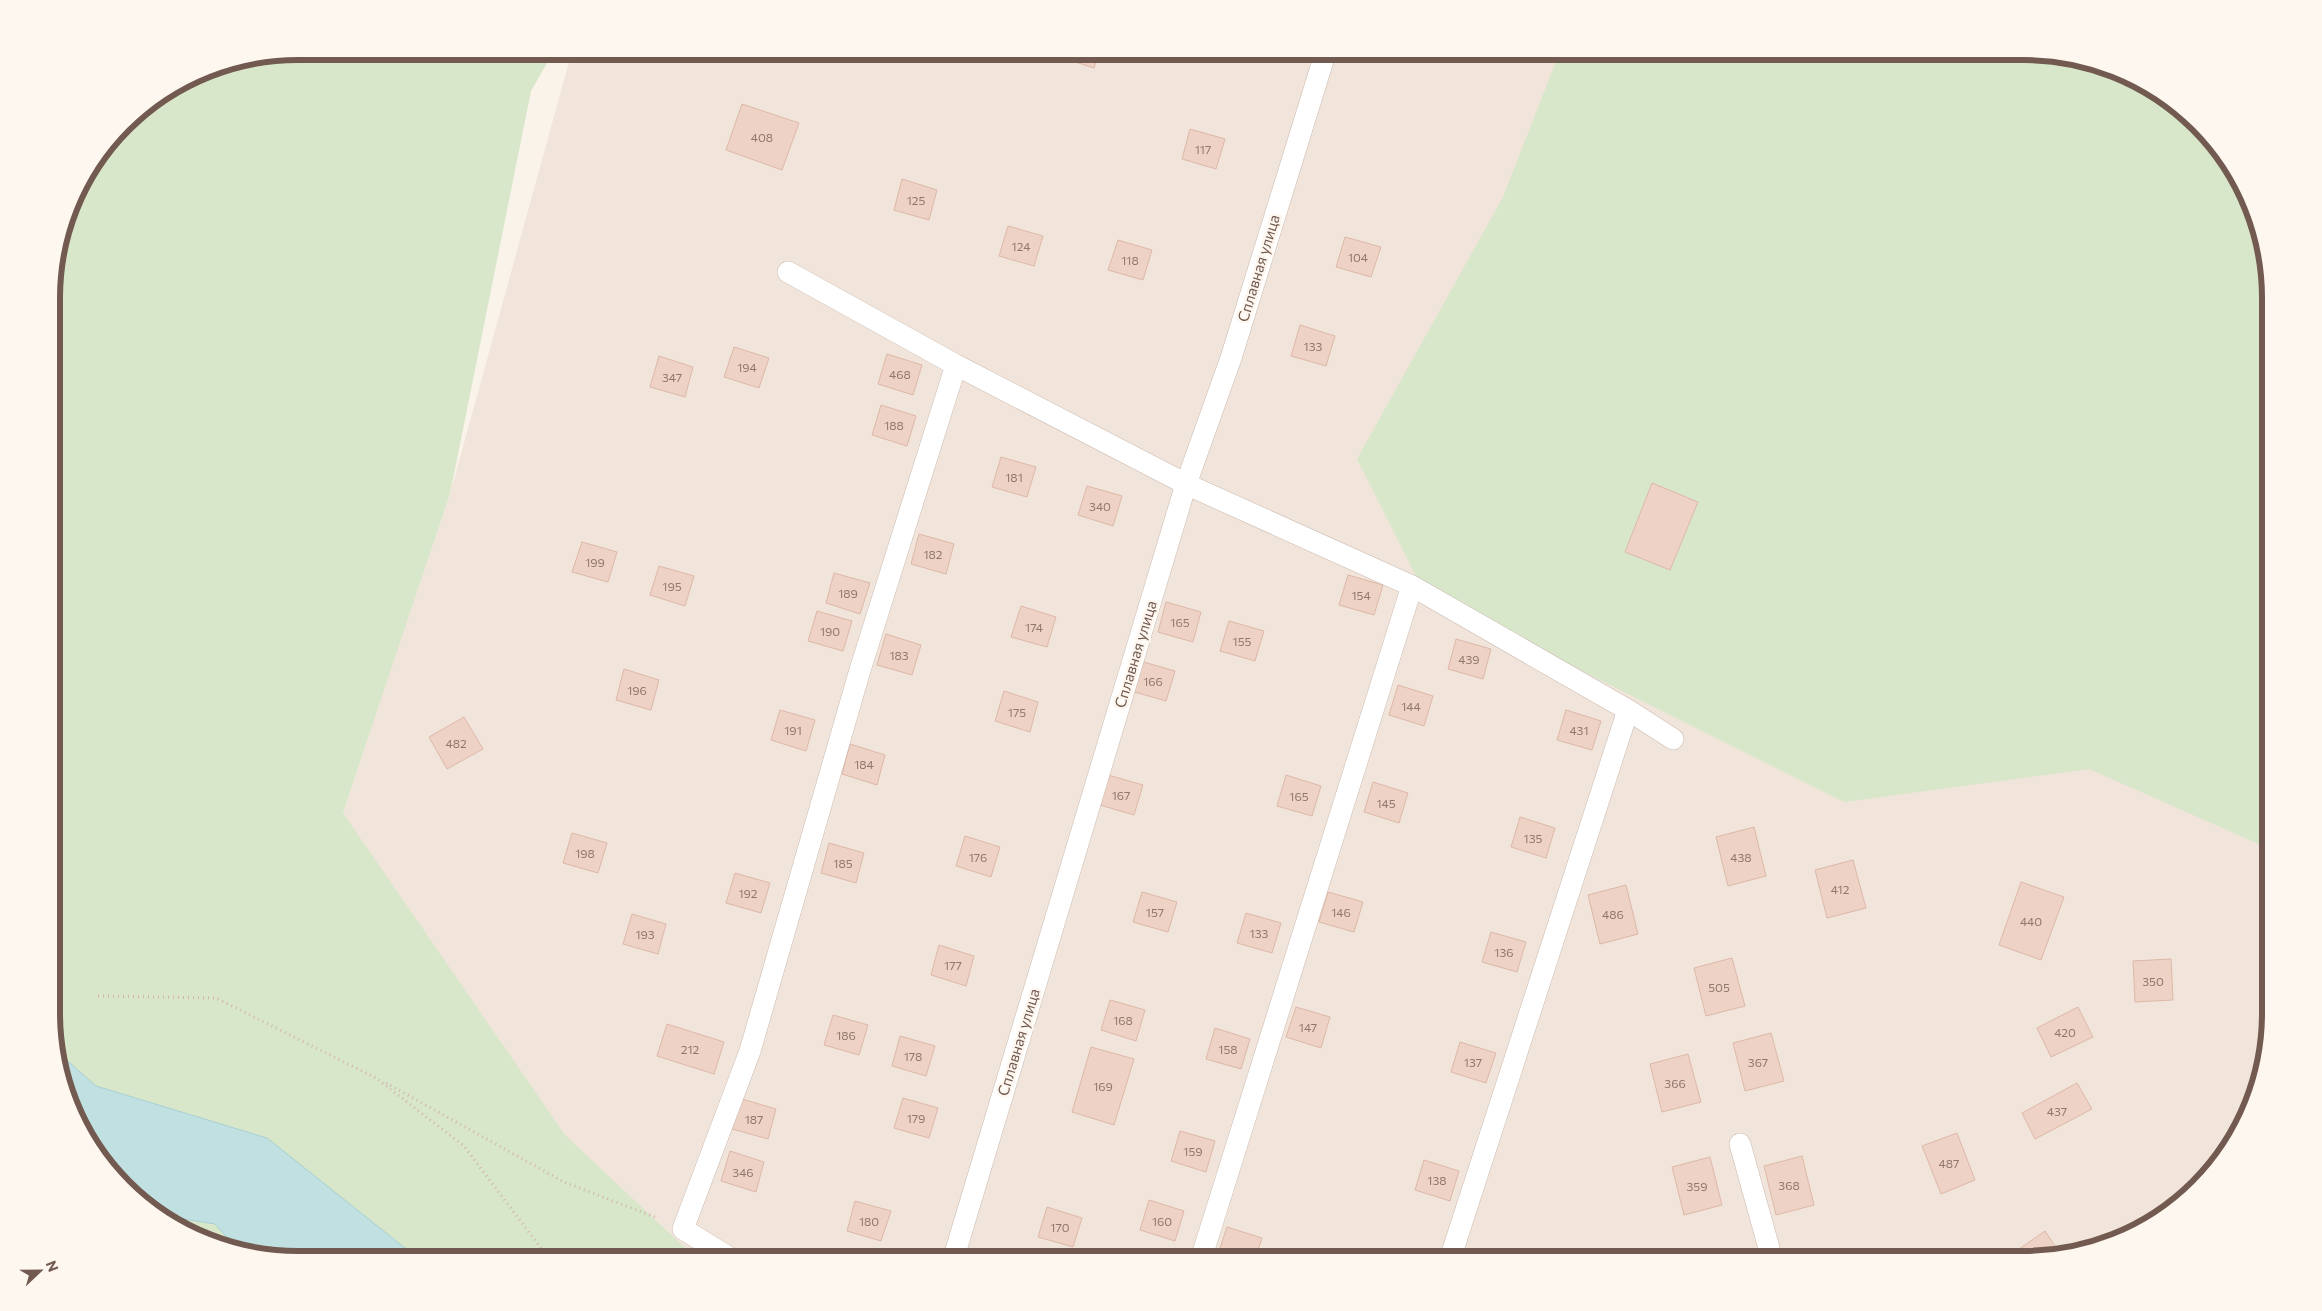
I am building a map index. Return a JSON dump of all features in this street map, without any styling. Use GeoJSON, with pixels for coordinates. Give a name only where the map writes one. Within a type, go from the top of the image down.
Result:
{"type":"FeatureCollection","features":[{"type":"Feature","properties":{"kind":"lane","name":"Сплавная улица"},"geometry":{"type":"LineString","coordinates":[[955,1251],[1186,484],[1231,358],[1322,60]]}},
{"type":"Feature","properties":{"kind":"lane"},"geometry":{"type":"LineString","coordinates":[[788,272],[956,365],[1186,484],[1412,586],[1628,710],[1673,739]]}},
{"type":"Feature","properties":{"kind":"lane"},"geometry":{"type":"LineString","coordinates":[[718,1251],[683,1229],[750,1051],[858,680],[956,365]]}},
{"type":"Feature","properties":{"kind":"lane"},"geometry":{"type":"LineString","coordinates":[[1204,1251],[1412,586]]}},
{"type":"Feature","properties":{"kind":"lane"},"geometry":{"type":"LineString","coordinates":[[1453,1251],[1628,710]]}},
{"type":"Feature","properties":{"kind":"lane"},"geometry":{"type":"LineString","coordinates":[[1740,1144],[1770,1251]]}},
{"type":"Feature","properties":{"kind":"path"},"geometry":{"type":"LineString","coordinates":[[98,996],[216,998],[376,1078],[564,1182],[683,1229]]}},
{"type":"Feature","properties":{"kind":"path"},"geometry":{"type":"LineString","coordinates":[[376,1078],[464,1146],[543,1251]]}},
{"type":"Feature","properties":{"kind":"shaded area"},"geometry":{"type":"Polygon","coordinates":[[[570,60],[1556,60],[1439,442],[2262,789],[2262,1013],[2260,1044],[2254,1074],[2244,1104],[2222,1145],[2203,1170],[2181,1192],[2156,1211],[2115,1233],[2085,1243],[2055,1249],[2024,1251],[685,1251],[563,1155],[343,813],[450,494],[570,60]]]}},
{"type":"Feature","properties":{"kind":"green space"},"geometry":{"type":"Polygon","coordinates":[[[298,60],[549,60],[531,91],[450,494],[343,813],[565,1135],[688,1251],[298,1251],[267,1249],[237,1243],[207,1233],[166,1211],[141,1192],[119,1170],[92,1132],[78,1104],[68,1074],[62,1044],[60,1013],[60,298],[62,267],[68,237],[78,207],[100,166],[119,141],[141,119],[166,100],[207,78],[237,68],[267,62],[298,60]]]}},
{"type":"Feature","properties":{"kind":"green space"},"geometry":{"type":"Polygon","coordinates":[[[1556,60],[2024,60],[2055,62],[2085,68],[2115,78],[2156,100],[2181,119],[2213,153],[2230,179],[2244,207],[2254,237],[2260,267],[2262,298],[2262,845],[2089,769],[1844,802],[1412,586],[1417,578],[1357,459],[1503,197],[1556,60]]]}},
{"type":"Feature","properties":{"kind":"water"},"geometry":{"type":"Polygon","coordinates":[[[65,1059],[96,1086],[267,1138],[409,1251],[298,1251],[267,1249],[230,1241],[215,1224],[177,1218],[153,1202],[119,1170],[100,1145],[78,1104],[65,1059]]]}},
{"type":"Feature","properties":{"kind":"building"},"geometry":{"type":"Polygon","coordinates":[[[1069,60],[1096,60],[1094,68],[1069,60]]]}},
{"type":"Feature","properties":{"kind":"building"},"geometry":{"type":"Polygon","coordinates":[[[742,104],[799,123],[782,170],[726,150],[742,104]]]}},
{"type":"Feature","properties":{"kind":"building"},"geometry":{"type":"Polygon","coordinates":[[[1190,129],[1225,139],[1216,169],[1182,159],[1190,129]]]}},
{"type":"Feature","properties":{"kind":"building"},"geometry":{"type":"Polygon","coordinates":[[[902,179],[937,190],[929,220],[894,210],[902,179]]]}},
{"type":"Feature","properties":{"kind":"building"},"geometry":{"type":"Polygon","coordinates":[[[1008,226],[1043,236],[1034,266],[999,256],[1008,226]]]}},
{"type":"Feature","properties":{"kind":"building"},"geometry":{"type":"Polygon","coordinates":[[[1345,237],[1381,247],[1371,277],[1336,267],[1345,237]]]}},
{"type":"Feature","properties":{"kind":"building"},"geometry":{"type":"Polygon","coordinates":[[[1118,240],[1152,250],[1143,280],[1108,270],[1118,240]]]}},
{"type":"Feature","properties":{"kind":"building"},"geometry":{"type":"Polygon","coordinates":[[[1300,325],[1335,336],[1326,366],[1291,356],[1300,325]]]}},
{"type":"Feature","properties":{"kind":"building"},"geometry":{"type":"Polygon","coordinates":[[[734,347],[769,358],[759,388],[724,377],[734,347]]]}},
{"type":"Feature","properties":{"kind":"building"},"geometry":{"type":"Polygon","coordinates":[[[887,354],[922,365],[913,395],[878,384],[887,354]]]}},
{"type":"Feature","properties":{"kind":"building"},"geometry":{"type":"Polygon","coordinates":[[[659,356],[693,367],[685,397],[650,387],[659,356]]]}},
{"type":"Feature","properties":{"kind":"building"},"geometry":{"type":"Polygon","coordinates":[[[881,405],[916,416],[907,446],[872,435],[881,405]]]}},
{"type":"Feature","properties":{"kind":"building"},"geometry":{"type":"Polygon","coordinates":[[[1001,457],[1036,467],[1027,497],[992,487],[1001,457]]]}},
{"type":"Feature","properties":{"kind":"building"},"geometry":{"type":"Polygon","coordinates":[[[1652,483],[1698,502],[1670,570],[1625,552],[1652,483]]]}},
{"type":"Feature","properties":{"kind":"building"},"geometry":{"type":"Polygon","coordinates":[[[1087,486],[1122,496],[1113,526],[1078,515],[1087,486]]]}},
{"type":"Feature","properties":{"kind":"building"},"geometry":{"type":"Polygon","coordinates":[[[919,534],[954,544],[946,574],[911,564],[919,534]]]}},
{"type":"Feature","properties":{"kind":"building"},"geometry":{"type":"Polygon","coordinates":[[[582,542],[617,552],[608,582],[572,572],[582,542]]]}},
{"type":"Feature","properties":{"kind":"building"},"geometry":{"type":"Polygon","coordinates":[[[659,566],[694,576],[685,606],[650,595],[659,566]]]}},
{"type":"Feature","properties":{"kind":"building"},"geometry":{"type":"Polygon","coordinates":[[[834,573],[870,583],[860,614],[826,603],[834,573]]]}},
{"type":"Feature","properties":{"kind":"building"},"geometry":{"type":"Polygon","coordinates":[[[1348,575],[1383,585],[1374,615],[1339,605],[1348,575]]]}},
{"type":"Feature","properties":{"kind":"building"},"geometry":{"type":"Polygon","coordinates":[[[1166,602],[1201,612],[1193,642],[1158,632],[1166,602]]]}},
{"type":"Feature","properties":{"kind":"building"},"geometry":{"type":"Polygon","coordinates":[[[1021,606],[1056,617],[1047,647],[1011,637],[1021,606]]]}},
{"type":"Feature","properties":{"kind":"building"},"geometry":{"type":"Polygon","coordinates":[[[817,611],[852,621],[843,651],[808,641],[817,611]]]}},
{"type":"Feature","properties":{"kind":"building"},"geometry":{"type":"Polygon","coordinates":[[[1229,621],[1264,631],[1255,661],[1220,651],[1229,621]]]}},
{"type":"Feature","properties":{"kind":"building"},"geometry":{"type":"Polygon","coordinates":[[[886,634],[921,645],[912,675],[877,665],[886,634]]]}},
{"type":"Feature","properties":{"kind":"building"},"geometry":{"type":"Polygon","coordinates":[[[1456,639],[1491,649],[1483,679],[1448,669],[1456,639]]]}},
{"type":"Feature","properties":{"kind":"building"},"geometry":{"type":"Polygon","coordinates":[[[1140,661],[1175,671],[1166,701],[1131,691],[1140,661]]]}},
{"type":"Feature","properties":{"kind":"building"},"geometry":{"type":"Polygon","coordinates":[[[624,669],[659,680],[651,710],[616,700],[624,669]]]}},
{"type":"Feature","properties":{"kind":"building"},"geometry":{"type":"Polygon","coordinates":[[[1398,685],[1433,696],[1424,726],[1389,715],[1398,685]]]}},
{"type":"Feature","properties":{"kind":"building"},"geometry":{"type":"Polygon","coordinates":[[[1004,691],[1038,702],[1030,732],[995,721],[1004,691]]]}},
{"type":"Feature","properties":{"kind":"building"},"geometry":{"type":"Polygon","coordinates":[[[780,710],[815,720],[806,751],[771,740],[780,710]]]}},
{"type":"Feature","properties":{"kind":"building"},"geometry":{"type":"Polygon","coordinates":[[[1566,710],[1601,721],[1592,750],[1557,740],[1566,710]]]}},
{"type":"Feature","properties":{"kind":"building"},"geometry":{"type":"Polygon","coordinates":[[[464,717],[483,749],[447,769],[429,737],[464,717]]]}},
{"type":"Feature","properties":{"kind":"building"},"geometry":{"type":"Polygon","coordinates":[[[850,744],[885,755],[877,785],[842,774],[850,744]]]}},
{"type":"Feature","properties":{"kind":"building"},"geometry":{"type":"Polygon","coordinates":[[[1108,775],[1143,785],[1134,815],[1100,805],[1108,775]]]}},
{"type":"Feature","properties":{"kind":"building"},"geometry":{"type":"Polygon","coordinates":[[[1286,775],[1321,786],[1312,816],[1277,806],[1286,775]]]}},
{"type":"Feature","properties":{"kind":"building"},"geometry":{"type":"Polygon","coordinates":[[[1373,782],[1408,793],[1399,823],[1364,812],[1373,782]]]}},
{"type":"Feature","properties":{"kind":"building"},"geometry":{"type":"Polygon","coordinates":[[[1520,817],[1555,828],[1546,858],[1511,847],[1520,817]]]}},
{"type":"Feature","properties":{"kind":"building"},"geometry":{"type":"Polygon","coordinates":[[[1754,827],[1766,876],[1728,886],[1716,837],[1754,827]]]}},
{"type":"Feature","properties":{"kind":"building"},"geometry":{"type":"Polygon","coordinates":[[[572,833],[607,843],[598,873],[563,863],[572,833]]]}},
{"type":"Feature","properties":{"kind":"building"},"geometry":{"type":"Polygon","coordinates":[[[965,836],[1000,847],[991,877],[956,866],[965,836]]]}},
{"type":"Feature","properties":{"kind":"building"},"geometry":{"type":"Polygon","coordinates":[[[829,843],[864,853],[856,883],[821,873],[829,843]]]}},
{"type":"Feature","properties":{"kind":"building"},"geometry":{"type":"Polygon","coordinates":[[[1853,860],[1866,908],[1827,918],[1815,870],[1853,860]]]}},
{"type":"Feature","properties":{"kind":"building"},"geometry":{"type":"Polygon","coordinates":[[[735,873],[770,883],[761,913],[726,903],[735,873]]]}},
{"type":"Feature","properties":{"kind":"building"},"geometry":{"type":"Polygon","coordinates":[[[2021,882],[2064,897],[2041,960],[1999,945],[2021,882]]]}},
{"type":"Feature","properties":{"kind":"building"},"geometry":{"type":"Polygon","coordinates":[[[1626,885],[1638,934],[1600,944],[1588,895],[1626,885]]]}},
{"type":"Feature","properties":{"kind":"building"},"geometry":{"type":"Polygon","coordinates":[[[1142,892],[1177,902],[1168,932],[1133,922],[1142,892]]]}},
{"type":"Feature","properties":{"kind":"building"},"geometry":{"type":"Polygon","coordinates":[[[1328,892],[1363,902],[1354,932],[1319,922],[1328,892]]]}},
{"type":"Feature","properties":{"kind":"building"},"geometry":{"type":"Polygon","coordinates":[[[1246,913],[1281,923],[1272,953],[1237,943],[1246,913]]]}},
{"type":"Feature","properties":{"kind":"building"},"geometry":{"type":"Polygon","coordinates":[[[632,914],[666,924],[658,954],[623,944],[632,914]]]}},
{"type":"Feature","properties":{"kind":"building"},"geometry":{"type":"Polygon","coordinates":[[[1491,932],[1526,942],[1517,972],[1482,962],[1491,932]]]}},
{"type":"Feature","properties":{"kind":"building"},"geometry":{"type":"Polygon","coordinates":[[[939,945],[974,956],[966,986],[931,975],[939,945]]]}},
{"type":"Feature","properties":{"kind":"building"},"geometry":{"type":"Polygon","coordinates":[[[1732,958],[1745,1006],[1706,1016],[1694,968],[1732,958]]]}},
{"type":"Feature","properties":{"kind":"building"},"geometry":{"type":"Polygon","coordinates":[[[2171,959],[2173,1000],[2135,1002],[2133,961],[2171,959]]]}},
{"type":"Feature","properties":{"kind":"building"},"geometry":{"type":"Polygon","coordinates":[[[1110,1000],[1145,1010],[1136,1041],[1101,1030],[1110,1000]]]}},
{"type":"Feature","properties":{"kind":"building"},"geometry":{"type":"Polygon","coordinates":[[[1296,1007],[1330,1017],[1321,1048],[1286,1037],[1296,1007]]]}},
{"type":"Feature","properties":{"kind":"building"},"geometry":{"type":"Polygon","coordinates":[[[2078,1007],[2093,1037],[2051,1057],[2037,1028],[2078,1007]]]}},
{"type":"Feature","properties":{"kind":"building"},"geometry":{"type":"Polygon","coordinates":[[[833,1015],[868,1025],[859,1055],[824,1045],[833,1015]]]}},
{"type":"Feature","properties":{"kind":"building"},"geometry":{"type":"Polygon","coordinates":[[[667,1024],[724,1042],[714,1074],[657,1056],[667,1024]]]}},
{"type":"Feature","properties":{"kind":"building"},"geometry":{"type":"Polygon","coordinates":[[[1215,1028],[1250,1039],[1241,1069],[1206,1059],[1215,1028]]]}},
{"type":"Feature","properties":{"kind":"building"},"geometry":{"type":"Polygon","coordinates":[[[1771,1033],[1784,1081],[1745,1091],[1733,1043],[1771,1033]]]}},
{"type":"Feature","properties":{"kind":"building"},"geometry":{"type":"Polygon","coordinates":[[[900,1036],[935,1046],[926,1076],[892,1066],[900,1036]]]}},
{"type":"Feature","properties":{"kind":"building"},"geometry":{"type":"Polygon","coordinates":[[[1460,1042],[1496,1053],[1486,1083],[1451,1072],[1460,1042]]]}},
{"type":"Feature","properties":{"kind":"building"},"geometry":{"type":"Polygon","coordinates":[[[1091,1047],[1134,1059],[1114,1125],[1072,1112],[1091,1047]]]}},
{"type":"Feature","properties":{"kind":"building"},"geometry":{"type":"Polygon","coordinates":[[[1688,1054],[1701,1102],[1662,1112],[1650,1064],[1688,1054]]]}},
{"type":"Feature","properties":{"kind":"building"},"geometry":{"type":"Polygon","coordinates":[[[2077,1083],[2092,1109],[2035,1139],[2022,1113],[2077,1083]]]}},
{"type":"Feature","properties":{"kind":"building"},"geometry":{"type":"Polygon","coordinates":[[[903,1098],[938,1108],[929,1138],[894,1128],[903,1098]]]}},
{"type":"Feature","properties":{"kind":"building"},"geometry":{"type":"Polygon","coordinates":[[[742,1099],[776,1109],[768,1139],[732,1129],[742,1099]]]}},
{"type":"Feature","properties":{"kind":"building"},"geometry":{"type":"Polygon","coordinates":[[[1180,1131],[1215,1141],[1206,1172],[1171,1161],[1180,1131]]]}},
{"type":"Feature","properties":{"kind":"building"},"geometry":{"type":"Polygon","coordinates":[[[1957,1133],[1975,1180],[1941,1194],[1922,1146],[1957,1133]]]}},
{"type":"Feature","properties":{"kind":"building"},"geometry":{"type":"Polygon","coordinates":[[[730,1151],[764,1162],[756,1192],[721,1181],[730,1151]]]}},
{"type":"Feature","properties":{"kind":"building"},"geometry":{"type":"Polygon","coordinates":[[[1802,1156],[1814,1205],[1776,1215],[1764,1166],[1802,1156]]]}},
{"type":"Feature","properties":{"kind":"building"},"geometry":{"type":"Polygon","coordinates":[[[1710,1157],[1722,1205],[1684,1215],[1672,1167],[1710,1157]]]}},
{"type":"Feature","properties":{"kind":"building"},"geometry":{"type":"Polygon","coordinates":[[[1424,1160],[1459,1171],[1450,1201],[1415,1190],[1424,1160]]]}},
{"type":"Feature","properties":{"kind":"building"},"geometry":{"type":"Polygon","coordinates":[[[1149,1200],[1184,1211],[1175,1241],[1140,1230],[1149,1200]]]}},
{"type":"Feature","properties":{"kind":"building"},"geometry":{"type":"Polygon","coordinates":[[[855,1201],[891,1211],[881,1241],[847,1231],[855,1201]]]}},
{"type":"Feature","properties":{"kind":"building"},"geometry":{"type":"Polygon","coordinates":[[[1047,1207],[1082,1218],[1073,1247],[1038,1237],[1047,1207]]]}},
{"type":"Feature","properties":{"kind":"building"},"geometry":{"type":"Polygon","coordinates":[[[1227,1227],[1262,1238],[1258,1251],[1219,1251],[1227,1227]]]}},
{"type":"Feature","properties":{"kind":"building"},"geometry":{"type":"Polygon","coordinates":[[[2045,1231],[2057,1249],[2024,1251],[2016,1251],[2045,1231]]]}}]}
